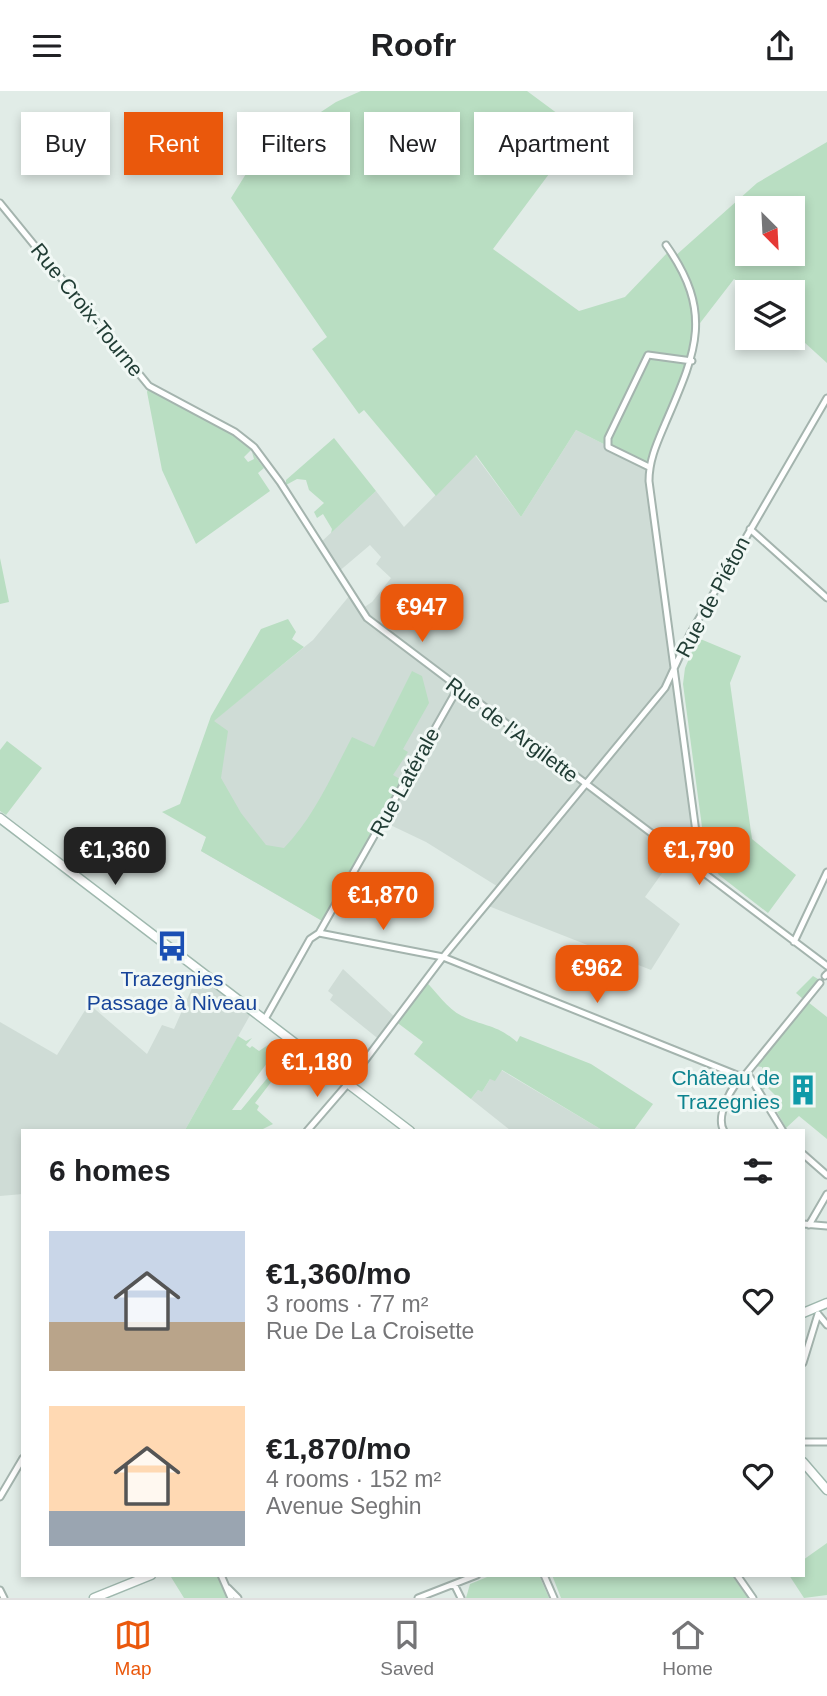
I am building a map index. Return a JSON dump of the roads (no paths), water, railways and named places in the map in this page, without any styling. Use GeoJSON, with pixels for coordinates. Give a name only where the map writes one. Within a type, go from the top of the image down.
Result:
{"type":"FeatureCollection","features":[{"type":"Feature","properties":{"kind":"main road"},"geometry":{"type":"LineString","coordinates":[[0,818],[407,1129]]}},
{"type":"Feature","properties":{"kind":"main road"},"geometry":{"type":"LineString","coordinates":[[805,1313],[816,1311],[827,1303]]}},
{"type":"Feature","properties":{"kind":"main road"},"geometry":{"type":"LineString","coordinates":[[805,1464],[827,1490]]}},
{"type":"Feature","properties":{"kind":"main road"},"geometry":{"type":"LineString","coordinates":[[94,1598],[146,1577]]}},
{"type":"Feature","properties":{"kind":"street","name":"Rue Croix-Tourne"},"geometry":{"type":"LineString","coordinates":[[0,203],[149,386],[234,432],[254,447],[280,482]]}},
{"type":"Feature","properties":{"kind":"street"},"geometry":{"type":"LineString","coordinates":[[666,245],[674,257],[696,310],[697,327],[692,361],[649,467],[700,862],[706,875]]}},
{"type":"Feature","properties":{"kind":"street"},"geometry":{"type":"LineString","coordinates":[[649,467],[608,447],[608,438],[648,355],[692,361]]}},
{"type":"Feature","properties":{"kind":"street","name":"Rue de Piéton"},"geometry":{"type":"LineString","coordinates":[[309,1129],[348,1084],[443,957],[665,688],[690,634],[827,398]]}},
{"type":"Feature","properties":{"kind":"street","name":"Rue de l'Argilette"},"geometry":{"type":"LineString","coordinates":[[280,482],[360,610],[586,786],[827,966]]}},
{"type":"Feature","properties":{"kind":"street"},"geometry":{"type":"LineString","coordinates":[[750,529],[827,598]]}},
{"type":"Feature","properties":{"kind":"street","name":"Rue Latérale"},"geometry":{"type":"LineString","coordinates":[[265,1019],[310,939],[319,933],[458,688]]}},
{"type":"Feature","properties":{"kind":"street"},"geometry":{"type":"LineString","coordinates":[[794,942],[827,871]]}},
{"type":"Feature","properties":{"kind":"street"},"geometry":{"type":"LineString","coordinates":[[319,933],[443,957],[750,1077],[782,1129]]}},
{"type":"Feature","properties":{"kind":"street"},"geometry":{"type":"LineString","coordinates":[[724,1129],[721,1116],[737,1080],[745,1075],[820,983]]}},
{"type":"Feature","properties":{"kind":"street"},"geometry":{"type":"LineString","coordinates":[[805,1156],[827,1175]]}},
{"type":"Feature","properties":{"kind":"street"},"geometry":{"type":"LineString","coordinates":[[827,1194],[806,1224],[827,1226]]}},
{"type":"Feature","properties":{"kind":"street"},"geometry":{"type":"LineString","coordinates":[[816,1311],[827,1325]]}},
{"type":"Feature","properties":{"kind":"street"},"geometry":{"type":"LineString","coordinates":[[805,1355],[816,1311]]}},
{"type":"Feature","properties":{"kind":"street"},"geometry":{"type":"LineString","coordinates":[[805,1442],[827,1442]]}},
{"type":"Feature","properties":{"kind":"street"},"geometry":{"type":"LineString","coordinates":[[0,1496],[21,1461]]}},
{"type":"Feature","properties":{"kind":"street"},"geometry":{"type":"LineString","coordinates":[[222,1577],[231,1598]]}},
{"type":"Feature","properties":{"kind":"street"},"geometry":{"type":"LineString","coordinates":[[418,1598],[472,1577]]}},
{"type":"Feature","properties":{"kind":"street"},"geometry":{"type":"LineString","coordinates":[[545,1577],[554,1598]]}},
{"type":"Feature","properties":{"kind":"street"},"geometry":{"type":"LineString","coordinates":[[738,1577],[753,1598]]}},
{"type":"Feature","properties":{"kind":"street"},"geometry":{"type":"LineString","coordinates":[[454,1584],[461,1598]]}},
{"type":"Feature","properties":{"kind":"street"},"geometry":{"type":"LineString","coordinates":[[227,1587],[238,1598]]}},
{"type":"Feature","properties":{"kind":"street"},"geometry":{"type":"LineString","coordinates":[[0,1590],[4,1598]]}},
{"type":"Feature","properties":{"kind":"place","name":"Trazegnies Passage à Niveau"},"geometry":{"type":"Point","coordinates":[172,946]}},
{"type":"Feature","properties":{"kind":"place","name":"Château de Trazegnies"},"geometry":{"type":"Point","coordinates":[803,1090]}}]}
